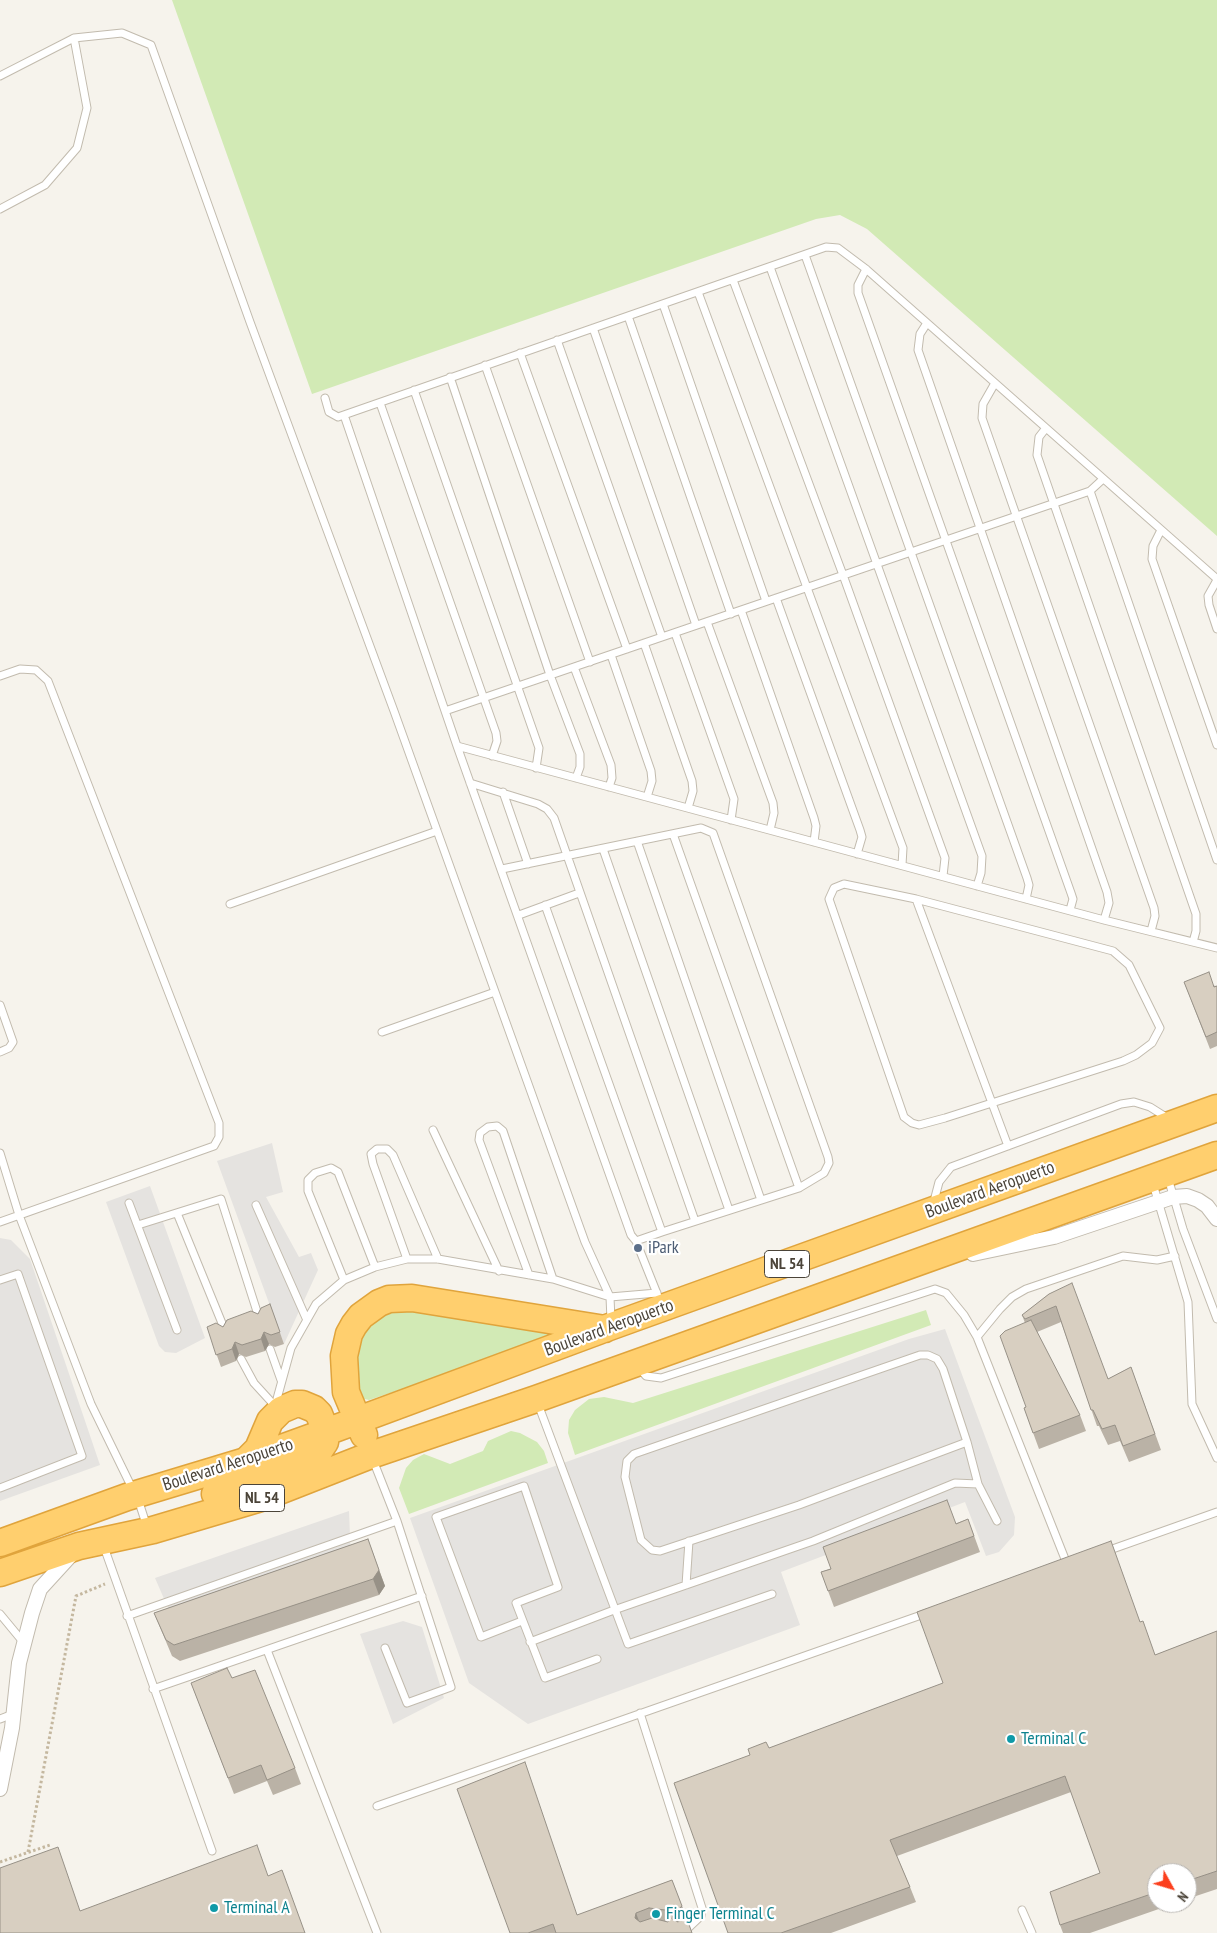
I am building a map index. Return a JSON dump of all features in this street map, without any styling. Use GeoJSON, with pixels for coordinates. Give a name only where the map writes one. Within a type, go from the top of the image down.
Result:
{"type":"FeatureCollection","features":[{"type":"Feature","properties":{"kind":"highway","name":"Boulevard Aeropuerto"},"geometry":{"type":"LineString","coordinates":[[0,1543],[136,1495],[246,1461],[326,1432],[608,1327],[660,1301],[932,1211],[1217,1108]]}},
{"type":"Feature","properties":{"kind":"highway","name":"NL 54"},"geometry":{"type":"LineString","coordinates":[[0,1573],[91,1544],[151,1530],[264,1497],[371,1455],[536,1399],[890,1272],[1162,1187],[1217,1155]]}},
{"type":"Feature","properties":{"kind":"highway"},"geometry":{"type":"LineString","coordinates":[[371,1455],[350,1404],[344,1379],[346,1345],[349,1334],[361,1316],[379,1303],[390,1299],[412,1298],[608,1327]]}},
{"type":"Feature","properties":{"kind":"highway"},"geometry":{"type":"LineString","coordinates":[[151,1530],[167,1515],[188,1503],[308,1462],[321,1450],[326,1432],[319,1414],[314,1409],[302,1404],[288,1406],[273,1414],[258,1449],[246,1461]]}},
{"type":"Feature","properties":{"kind":"street"},"geometry":{"type":"LineString","coordinates":[[1162,1187],[1198,1200],[1207,1206],[1217,1219]]}},
{"type":"Feature","properties":{"kind":"street"},"geometry":{"type":"LineString","coordinates":[[0,1789],[15,1713],[19,1663],[40,1589],[91,1544]]}},
{"type":"Feature","properties":{"kind":"street"},"geometry":{"type":"LineString","coordinates":[[0,1761],[8,1749]]}},
{"type":"Feature","properties":{"kind":"lane"},"geometry":{"type":"LineString","coordinates":[[0,76],[74,38],[122,33],[151,45],[585,1242],[610,1297],[608,1327]]}},
{"type":"Feature","properties":{"kind":"lane"},"geometry":{"type":"LineString","coordinates":[[0,209],[45,185],[77,148],[87,108],[74,38]]}},
{"type":"Feature","properties":{"kind":"lane"},"geometry":{"type":"LineString","coordinates":[[325,398],[331,414],[335,417],[344,415],[826,247],[838,248],[866,269],[1217,580],[1208,596],[1217,629]]}},
{"type":"Feature","properties":{"kind":"lane"},"geometry":{"type":"LineString","coordinates":[[805,255],[1027,878],[1029,885],[1026,899]]}},
{"type":"Feature","properties":{"kind":"lane"},"geometry":{"type":"LineString","coordinates":[[770,267],[982,856],[981,873],[977,886]]}},
{"type":"Feature","properties":{"kind":"lane"},"geometry":{"type":"LineString","coordinates":[[866,269],[858,285],[858,293],[1071,893],[1073,899],[1070,910]]}},
{"type":"Feature","properties":{"kind":"lane"},"geometry":{"type":"LineString","coordinates":[[733,280],[843,575],[945,858],[943,876]]}},
{"type":"Feature","properties":{"kind":"lane"},"geometry":{"type":"LineString","coordinates":[[698,292],[808,587],[902,848],[902,865]]}},
{"type":"Feature","properties":{"kind":"lane"},"geometry":{"type":"LineString","coordinates":[[663,304],[766,601]]}},
{"type":"Feature","properties":{"kind":"lane"},"geometry":{"type":"LineString","coordinates":[[628,316],[731,614]]}},
{"type":"Feature","properties":{"kind":"lane"},"geometry":{"type":"LineString","coordinates":[[927,323],[920,334],[918,350],[1108,892],[1110,902],[1104,920]]}},
{"type":"Feature","properties":{"kind":"lane"},"geometry":{"type":"LineString","coordinates":[[593,328],[696,626]]}},
{"type":"Feature","properties":{"kind":"lane"},"geometry":{"type":"LineString","coordinates":[[557,340],[662,637]]}},
{"type":"Feature","properties":{"kind":"lane"},"geometry":{"type":"LineString","coordinates":[[520,353],[627,649]]}},
{"type":"Feature","properties":{"kind":"lane"},"geometry":{"type":"LineString","coordinates":[[485,366],[590,662]]}},
{"type":"Feature","properties":{"kind":"lane"},"geometry":{"type":"LineString","coordinates":[[450,378],[550,676],[580,754],[580,767],[576,778]]}},
{"type":"Feature","properties":{"kind":"lane"},"geometry":{"type":"LineString","coordinates":[[995,383],[983,404],[982,418],[1154,908],[1155,916],[1151,931]]}},
{"type":"Feature","properties":{"kind":"lane"},"geometry":{"type":"LineString","coordinates":[[414,390],[539,748],[536,768]]}},
{"type":"Feature","properties":{"kind":"lane"},"geometry":{"type":"LineString","coordinates":[[380,403],[496,733],[492,756]]}},
{"type":"Feature","properties":{"kind":"lane"},"geometry":{"type":"LineString","coordinates":[[273,1414],[291,1348],[306,1318],[316,1304],[344,1280],[375,1267],[407,1259],[438,1259],[553,1279],[610,1297],[660,1301],[636,1240],[631,1234],[470,783],[344,415]]}},
{"type":"Feature","properties":{"kind":"lane"},"geometry":{"type":"LineString","coordinates":[[1046,428],[1039,438],[1037,455],[1052,504],[1196,914],[1196,930],[1193,942]]}},
{"type":"Feature","properties":{"kind":"lane"},"geometry":{"type":"LineString","coordinates":[[445,711],[1090,491],[1104,479]]}},
{"type":"Feature","properties":{"kind":"lane"},"geometry":{"type":"LineString","coordinates":[[1090,491],[1217,860]]}},
{"type":"Feature","properties":{"kind":"lane"},"geometry":{"type":"LineString","coordinates":[[1162,530],[1153,546],[1152,559],[1217,745]]}},
{"type":"Feature","properties":{"kind":"lane"},"geometry":{"type":"LineString","coordinates":[[776,598],[860,830],[862,837],[857,854]]}},
{"type":"Feature","properties":{"kind":"lane"},"geometry":{"type":"LineString","coordinates":[[741,610],[814,818],[816,826],[814,842]]}},
{"type":"Feature","properties":{"kind":"lane"},"geometry":{"type":"LineString","coordinates":[[706,622],[773,803],[774,813],[770,830]]}},
{"type":"Feature","properties":{"kind":"lane"},"geometry":{"type":"LineString","coordinates":[[674,633],[734,799],[731,820]]}},
{"type":"Feature","properties":{"kind":"lane"},"geometry":{"type":"LineString","coordinates":[[644,643],[692,781],[693,791],[688,808]]}},
{"type":"Feature","properties":{"kind":"lane"},"geometry":{"type":"LineString","coordinates":[[611,655],[651,771],[652,781],[647,797]]}},
{"type":"Feature","properties":{"kind":"lane"},"geometry":{"type":"LineString","coordinates":[[574,668],[611,764],[612,778],[609,787]]}},
{"type":"Feature","properties":{"kind":"lane"},"geometry":{"type":"LineString","coordinates":[[0,676],[20,669],[36,670],[48,681],[219,1123],[219,1137],[214,1146],[0,1222]]}},
{"type":"Feature","properties":{"kind":"lane"},"geometry":{"type":"LineString","coordinates":[[457,746],[1104,920],[1217,948]]}},
{"type":"Feature","properties":{"kind":"lane"},"geometry":{"type":"LineString","coordinates":[[470,783],[538,804],[552,814],[695,1222]]}},
{"type":"Feature","properties":{"kind":"lane"},"geometry":{"type":"LineString","coordinates":[[503,792],[528,864]]}},
{"type":"Feature","properties":{"kind":"lane"},"geometry":{"type":"LineString","coordinates":[[502,870],[706,828],[715,836],[829,1163],[828,1168],[818,1178],[799,1188],[636,1240]]}},
{"type":"Feature","properties":{"kind":"lane"},"geometry":{"type":"LineString","coordinates":[[230,904],[437,831]]}},
{"type":"Feature","properties":{"kind":"lane"},"geometry":{"type":"LineString","coordinates":[[673,834],[799,1188]]}},
{"type":"Feature","properties":{"kind":"lane"},"geometry":{"type":"LineString","coordinates":[[638,842],[761,1200]]}},
{"type":"Feature","properties":{"kind":"lane"},"geometry":{"type":"LineString","coordinates":[[602,848],[729,1210]]}},
{"type":"Feature","properties":{"kind":"lane"},"geometry":{"type":"LineString","coordinates":[[844,884],[916,900],[1112,951],[1129,965],[1160,1028],[1152,1043],[1136,1055],[992,1103],[919,1125],[904,1117],[829,899],[834,888],[844,884]]}},
{"type":"Feature","properties":{"kind":"lane"},"geometry":{"type":"LineString","coordinates":[[518,915],[579,893]]}},
{"type":"Feature","properties":{"kind":"lane"},"geometry":{"type":"LineString","coordinates":[[916,900],[1008,1146]]}},
{"type":"Feature","properties":{"kind":"lane"},"geometry":{"type":"LineString","coordinates":[[545,906],[662,1232]]}},
{"type":"Feature","properties":{"kind":"lane"},"geometry":{"type":"LineString","coordinates":[[382,1032],[495,992]]}},
{"type":"Feature","properties":{"kind":"lane"},"geometry":{"type":"LineString","coordinates":[[0,1005],[13,1042],[11,1047],[0,1052]]}},
{"type":"Feature","properties":{"kind":"lane"},"geometry":{"type":"LineString","coordinates":[[932,1211],[939,1182],[950,1167],[1121,1104],[1134,1102],[1150,1107],[1176,1123]]}},
{"type":"Feature","properties":{"kind":"lane"},"geometry":{"type":"LineString","coordinates":[[530,1275],[479,1140],[480,1133],[488,1127],[497,1126],[503,1131],[553,1279]]}},
{"type":"Feature","properties":{"kind":"lane"},"geometry":{"type":"LineString","coordinates":[[433,1130],[500,1271]]}},
{"type":"Feature","properties":{"kind":"lane"},"geometry":{"type":"LineString","coordinates":[[407,1259],[373,1164],[371,1154],[377,1149],[387,1149],[393,1155],[438,1259]]}},
{"type":"Feature","properties":{"kind":"lane"},"geometry":{"type":"LineString","coordinates":[[0,1154],[19,1215],[91,1404],[136,1495],[151,1530]]}},
{"type":"Feature","properties":{"kind":"lane"},"geometry":{"type":"LineString","coordinates":[[344,1280],[308,1190],[308,1180],[315,1173],[330,1168],[338,1172],[375,1267]]}},
{"type":"Feature","properties":{"kind":"lane"},"geometry":{"type":"LineString","coordinates":[[1162,1187],[1175,1256],[1188,1302],[1192,1404],[1217,1458]]}},
{"type":"Feature","properties":{"kind":"lane"},"geometry":{"type":"LineString","coordinates":[[1162,1187],[1183,1229],[1217,1318]]}},
{"type":"Feature","properties":{"kind":"lane"},"geometry":{"type":"LineString","coordinates":[[138,1226],[221,1199],[260,1322]]}},
{"type":"Feature","properties":{"kind":"lane"},"geometry":{"type":"LineString","coordinates":[[129,1203],[177,1330]]}},
{"type":"Feature","properties":{"kind":"lane"},"geometry":{"type":"LineString","coordinates":[[256,1205],[306,1318]]}},
{"type":"Feature","properties":{"kind":"lane"},"geometry":{"type":"LineString","coordinates":[[177,1213],[226,1334]]}},
{"type":"Feature","properties":{"kind":"lane"},"geometry":{"type":"LineString","coordinates":[[977,1337],[1006,1303],[1026,1289],[1123,1256],[1157,1260],[1175,1256]]}},
{"type":"Feature","properties":{"kind":"lane"},"geometry":{"type":"LineString","coordinates":[[0,1280],[18,1274],[82,1456],[0,1488]]}},
{"type":"Feature","properties":{"kind":"lane"},"geometry":{"type":"LineString","coordinates":[[634,1364],[646,1376],[661,1378],[935,1289],[946,1293],[964,1315],[977,1337],[1067,1564]]}},
{"type":"Feature","properties":{"kind":"lane"},"geometry":{"type":"LineString","coordinates":[[270,1349],[281,1380]]}},
{"type":"Feature","properties":{"kind":"lane"},"geometry":{"type":"LineString","coordinates":[[967,1442],[799,1504],[660,1551],[652,1550],[641,1540],[625,1477],[628,1461],[634,1454],[920,1354],[937,1359],[943,1369],[967,1442],[978,1484],[997,1521]]}},
{"type":"Feature","properties":{"kind":"lane"},"geometry":{"type":"LineString","coordinates":[[241,1359],[273,1414]]}},
{"type":"Feature","properties":{"kind":"lane"},"geometry":{"type":"LineString","coordinates":[[536,1399],[628,1644],[772,1594]]}},
{"type":"Feature","properties":{"kind":"lane"},"geometry":{"type":"LineString","coordinates":[[371,1455],[397,1521],[451,1687],[407,1703],[385,1648]]}},
{"type":"Feature","properties":{"kind":"lane"},"geometry":{"type":"LineString","coordinates":[[530,1642],[614,1610],[813,1541],[955,1482],[978,1484]]}},
{"type":"Feature","properties":{"kind":"lane"},"geometry":{"type":"LineString","coordinates":[[522,1621],[481,1637],[436,1517],[524,1486],[558,1587],[516,1603],[544,1678],[597,1659]]}},
{"type":"Feature","properties":{"kind":"lane"},"geometry":{"type":"LineString","coordinates":[[1095,1555],[1217,1512]]}},
{"type":"Feature","properties":{"kind":"lane"},"geometry":{"type":"LineString","coordinates":[[127,1616],[397,1521]]}},
{"type":"Feature","properties":{"kind":"lane"},"geometry":{"type":"LineString","coordinates":[[686,1585],[689,1541]]}},
{"type":"Feature","properties":{"kind":"lane"},"geometry":{"type":"LineString","coordinates":[[91,1544],[115,1580],[212,1851]]}},
{"type":"Feature","properties":{"kind":"lane"},"geometry":{"type":"LineString","coordinates":[[1058,1568],[1076,1561]]}},
{"type":"Feature","properties":{"kind":"lane"},"geometry":{"type":"LineString","coordinates":[[153,1689],[422,1596]]}},
{"type":"Feature","properties":{"kind":"lane"},"geometry":{"type":"LineString","coordinates":[[377,1806],[937,1610]]}},
{"type":"Feature","properties":{"kind":"lane"},"geometry":{"type":"LineString","coordinates":[[0,1614],[24,1643]]}},
{"type":"Feature","properties":{"kind":"lane"},"geometry":{"type":"LineString","coordinates":[[267,1650],[377,1933]]}},
{"type":"Feature","properties":{"kind":"lane"},"geometry":{"type":"LineString","coordinates":[[0,1720],[15,1713]]}},
{"type":"Feature","properties":{"kind":"lane"},"geometry":{"type":"LineString","coordinates":[[640,1713],[702,1908],[701,1916],[683,1933]]}},
{"type":"Feature","properties":{"kind":"lane"},"geometry":{"type":"LineString","coordinates":[[1022,1910],[1032,1933]]}},
{"type":"Feature","properties":{"kind":"path"},"geometry":{"type":"LineString","coordinates":[[28,1852],[76,1596],[115,1580]]}},
{"type":"Feature","properties":{"kind":"path"},"geometry":{"type":"LineString","coordinates":[[0,1862],[50,1844]]}},
{"type":"Feature","properties":{"kind":"green space"},"geometry":{"type":"Polygon","coordinates":[[[172,0],[1217,0],[1217,536],[867,229],[840,215],[816,219],[312,394],[172,0]]]}},
{"type":"Feature","properties":{"kind":"green space"},"geometry":{"type":"Polygon","coordinates":[[[399,1307],[571,1333],[369,1400],[360,1398],[357,1386],[357,1352],[361,1340],[369,1327],[383,1315],[399,1307]]]}},
{"type":"Feature","properties":{"kind":"green space"},"geometry":{"type":"Polygon","coordinates":[[[926,1310],[931,1325],[575,1455],[568,1433],[569,1420],[575,1410],[589,1399],[604,1397],[633,1403],[926,1310]]]}},
{"type":"Feature","properties":{"kind":"green space"},"geometry":{"type":"Polygon","coordinates":[[[511,1431],[520,1433],[537,1442],[544,1451],[548,1463],[409,1514],[399,1488],[406,1468],[413,1460],[424,1454],[450,1464],[483,1451],[488,1441],[511,1431]]]}},
{"type":"Feature","properties":{"kind":"shaded area"},"geometry":{"type":"Polygon","coordinates":[[[272,1143],[283,1192],[266,1197],[299,1257],[311,1253],[318,1270],[284,1344],[217,1161],[272,1143]]]}},
{"type":"Feature","properties":{"kind":"shaded area"},"geometry":{"type":"Polygon","coordinates":[[[150,1186],[205,1338],[176,1353],[165,1352],[159,1346],[106,1202],[150,1186]]]}},
{"type":"Feature","properties":{"kind":"shaded area"},"geometry":{"type":"Polygon","coordinates":[[[0,1238],[11,1240],[30,1259],[100,1465],[0,1501],[0,1238]]]}},
{"type":"Feature","properties":{"kind":"shaded area"},"geometry":{"type":"Polygon","coordinates":[[[945,1329],[1015,1517],[1014,1535],[999,1552],[986,1556],[965,1502],[781,1572],[800,1625],[528,1724],[469,1683],[410,1518],[909,1339],[945,1329]]]}},
{"type":"Feature","properties":{"kind":"shaded area"},"geometry":{"type":"Polygon","coordinates":[[[349,1511],[351,1562],[175,1624],[155,1578],[349,1511]]]}},
{"type":"Feature","properties":{"kind":"shaded area"},"geometry":{"type":"Polygon","coordinates":[[[403,1621],[422,1627],[444,1698],[393,1724],[360,1634],[403,1621]]]}},
{"type":"Feature","properties":{"kind":"building"},"geometry":{"type":"Polygon","coordinates":[[[1209,972],[1214,987],[1217,986],[1217,1032],[1206,1037],[1184,982],[1209,972]]]}},
{"type":"Feature","properties":{"kind":"building"},"geometry":{"type":"Polygon","coordinates":[[[1072,1283],[1108,1379],[1131,1367],[1155,1434],[1123,1446],[1115,1425],[1102,1429],[1093,1410],[1091,1410],[1056,1306],[1025,1319],[1022,1315],[1049,1294],[1072,1283]]]}},
{"type":"Feature","properties":{"kind":"building"},"geometry":{"type":"Polygon","coordinates":[[[270,1304],[280,1332],[271,1335],[264,1332],[261,1339],[242,1345],[235,1342],[232,1349],[216,1355],[207,1327],[216,1323],[223,1327],[227,1320],[251,1311],[258,1314],[261,1308],[270,1304]]]}},
{"type":"Feature","properties":{"kind":"building"},"geometry":{"type":"Polygon","coordinates":[[[1031,1320],[1080,1415],[1033,1433],[1024,1408],[1026,1407],[1000,1336],[1005,1331],[1031,1320]]]}},
{"type":"Feature","properties":{"kind":"building"},"geometry":{"type":"Polygon","coordinates":[[[947,1500],[956,1524],[968,1519],[974,1536],[828,1591],[821,1572],[831,1569],[823,1547],[947,1500]]]}},
{"type":"Feature","properties":{"kind":"building"},"geometry":{"type":"Polygon","coordinates":[[[368,1539],[379,1570],[373,1579],[174,1645],[166,1640],[154,1613],[368,1539]]]}},
{"type":"Feature","properties":{"kind":"building","name":"Terminal C"},"geometry":{"type":"Polygon","coordinates":[[[1111,1541],[1140,1622],[1143,1621],[1155,1655],[1217,1631],[1217,1871],[1197,1878],[1197,1863],[1147,1863],[1147,1895],[1060,1925],[1050,1892],[1100,1873],[1065,1776],[890,1840],[910,1887],[781,1933],[728,1933],[674,1783],[750,1755],[748,1749],[766,1742],[769,1748],[943,1683],[917,1612],[1111,1541]]]}},
{"type":"Feature","properties":{"kind":"building"},"geometry":{"type":"Polygon","coordinates":[[[227,1668],[232,1678],[255,1670],[295,1768],[267,1780],[261,1765],[228,1778],[191,1683],[227,1668]]]}},
{"type":"Feature","properties":{"kind":"building"},"geometry":{"type":"Polygon","coordinates":[[[525,1762],[577,1915],[672,1880],[682,1906],[673,1914],[672,1919],[678,1922],[686,1916],[692,1933],[556,1933],[553,1924],[528,1933],[510,1933],[457,1789],[525,1762]],[[649,1908],[636,1913],[635,1918],[640,1922],[652,1918],[668,1922],[671,1915],[665,1910],[649,1908]]]}},
{"type":"Feature","properties":{"kind":"building"},"geometry":{"type":"Polygon","coordinates":[[[257,1845],[268,1876],[282,1870],[305,1933],[0,1933],[0,1868],[58,1847],[80,1911],[257,1845]]]}},
{"type":"Feature","properties":{"kind":"place","name":"iPark"},"geometry":{"type":"Point","coordinates":[638,1248]}},
{"type":"Feature","properties":{"kind":"place","name":"Terminal C"},"geometry":{"type":"Point","coordinates":[1011,1739]}},
{"type":"Feature","properties":{"kind":"place","name":"Terminal A"},"geometry":{"type":"Point","coordinates":[214,1908]}},
{"type":"Feature","properties":{"kind":"place","name":"Finger Terminal C"},"geometry":{"type":"Point","coordinates":[656,1914]}}]}
